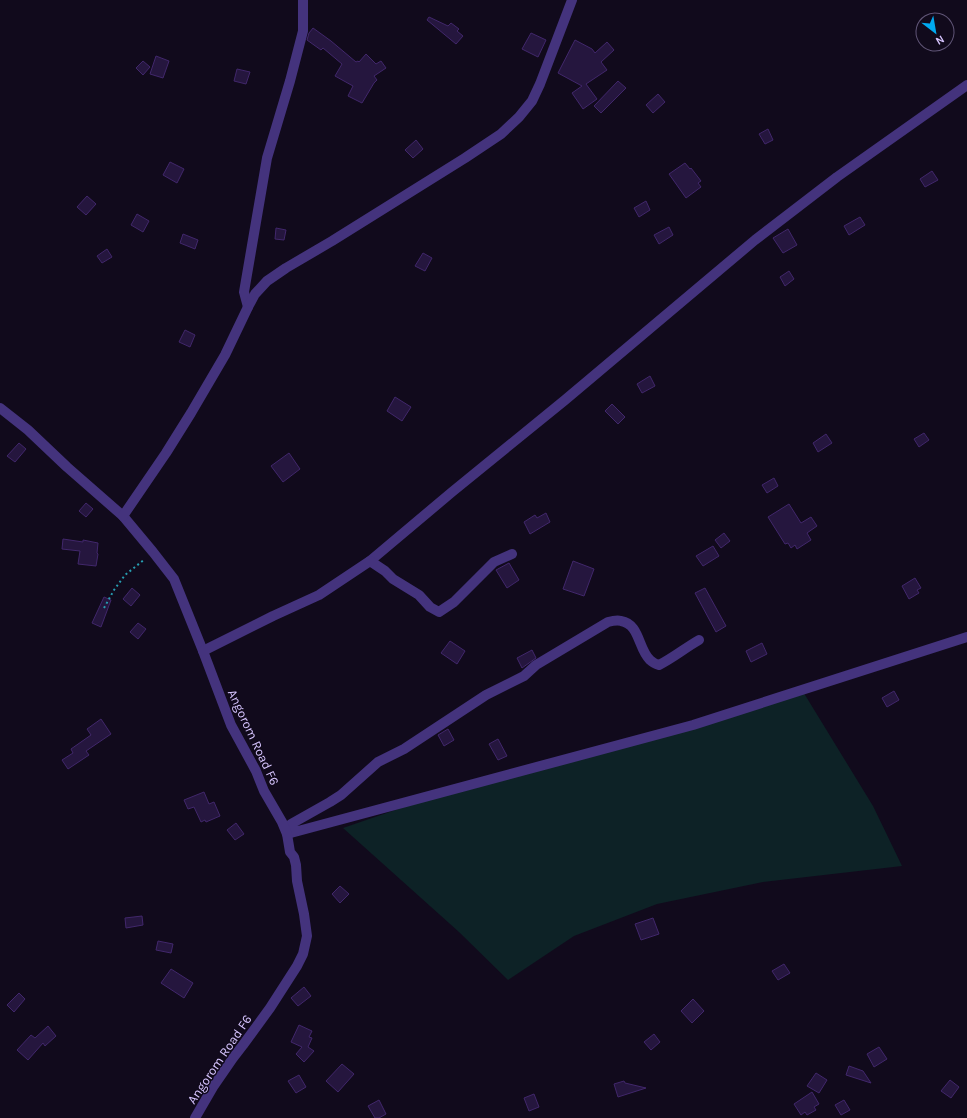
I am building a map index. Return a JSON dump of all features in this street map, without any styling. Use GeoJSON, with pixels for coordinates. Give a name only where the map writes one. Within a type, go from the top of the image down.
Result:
{"type":"FeatureCollection","features":[{"type":"Feature","properties":{"kind":"street"},"geometry":{"type":"LineString","coordinates":[[248,307],[244,292],[267,158],[303,31],[303,0]]}},
{"type":"Feature","properties":{"kind":"street"},"geometry":{"type":"LineString","coordinates":[[123,516],[166,454],[191,413],[225,355],[255,294],[267,281],[286,268],[332,241],[501,134],[519,117],[532,101],[572,0]]}},
{"type":"Feature","properties":{"kind":"street"},"geometry":{"type":"LineString","coordinates":[[203,651],[318,595],[370,561],[452,492],[577,391],[755,240],[837,177],[967,85]]}},
{"type":"Feature","properties":{"kind":"street","name":"Angorom Road F6"},"geometry":{"type":"LineString","coordinates":[[0,408],[28,430],[67,467],[123,516],[174,580],[231,725],[256,771],[264,791],[282,822],[287,834],[290,852],[294,857],[304,914],[306,936],[303,954],[270,1008],[213,1087],[195,1118]]}},
{"type":"Feature","properties":{"kind":"street"},"geometry":{"type":"LineString","coordinates":[[370,561],[393,579],[419,595],[430,607],[439,612],[454,602],[494,562],[512,554]]}},
{"type":"Feature","properties":{"kind":"street"},"geometry":{"type":"LineString","coordinates":[[287,834],[291,824],[341,795],[378,762],[404,749],[486,695],[524,676],[536,665],[608,622],[620,621],[631,625],[650,660],[659,665],[671,659],[688,646],[699,640]]}},
{"type":"Feature","properties":{"kind":"street"},"geometry":{"type":"LineString","coordinates":[[287,834],[692,725],[967,637]]}},
{"type":"Feature","properties":{"kind":"path"},"geometry":{"type":"LineString","coordinates":[[104,608],[114,590],[125,575],[153,552]]}},
{"type":"Feature","properties":{"kind":"green space"},"geometry":{"type":"Polygon","coordinates":[[[802,690],[873,806],[902,866],[763,882],[657,904],[574,936],[508,980],[459,932],[343,828],[471,784],[802,690]]]}},
{"type":"Feature","properties":{"kind":"building"},"geometry":{"type":"Polygon","coordinates":[[[429,17],[448,26],[451,23],[459,29],[457,31],[463,36],[456,44],[427,20],[429,17]]]}},
{"type":"Feature","properties":{"kind":"building"},"geometry":{"type":"Polygon","coordinates":[[[313,28],[356,62],[359,62],[366,54],[376,64],[381,61],[386,68],[374,76],[377,80],[362,103],[348,96],[353,86],[335,76],[342,64],[323,48],[321,50],[307,40],[309,33],[313,28]]]}},
{"type":"Feature","properties":{"kind":"building"},"geometry":{"type":"Polygon","coordinates":[[[531,33],[546,40],[538,57],[522,49],[531,33]]]}},
{"type":"Feature","properties":{"kind":"building"},"geometry":{"type":"Polygon","coordinates":[[[575,40],[592,49],[595,53],[607,42],[614,50],[601,62],[607,70],[586,84],[597,99],[583,109],[572,93],[582,86],[558,73],[575,40]]]}},
{"type":"Feature","properties":{"kind":"building"},"geometry":{"type":"Polygon","coordinates":[[[156,56],[169,61],[163,78],[150,74],[156,56]]]}},
{"type":"Feature","properties":{"kind":"building"},"geometry":{"type":"Polygon","coordinates":[[[143,61],[150,67],[143,75],[136,68],[143,61]]]}},
{"type":"Feature","properties":{"kind":"building"},"geometry":{"type":"Polygon","coordinates":[[[237,69],[250,72],[246,84],[234,81],[237,69]]]}},
{"type":"Feature","properties":{"kind":"building"},"geometry":{"type":"Polygon","coordinates":[[[618,81],[626,88],[601,113],[594,106],[618,81]]]}},
{"type":"Feature","properties":{"kind":"building"},"geometry":{"type":"Polygon","coordinates":[[[658,94],[665,102],[653,113],[646,105],[658,94]]]}},
{"type":"Feature","properties":{"kind":"building"},"geometry":{"type":"Polygon","coordinates":[[[768,129],[773,140],[765,144],[759,134],[768,129]]]}},
{"type":"Feature","properties":{"kind":"building"},"geometry":{"type":"Polygon","coordinates":[[[416,140],[423,149],[413,158],[405,150],[416,140]]]}},
{"type":"Feature","properties":{"kind":"building"},"geometry":{"type":"Polygon","coordinates":[[[170,162],[184,169],[177,183],[163,175],[170,162]]]}},
{"type":"Feature","properties":{"kind":"building"},"geometry":{"type":"Polygon","coordinates":[[[685,163],[701,181],[698,183],[701,187],[686,198],[669,174],[685,163]]]}},
{"type":"Feature","properties":{"kind":"building"},"geometry":{"type":"Polygon","coordinates":[[[932,171],[938,180],[925,187],[920,179],[932,171]]]}},
{"type":"Feature","properties":{"kind":"building"},"geometry":{"type":"Polygon","coordinates":[[[87,196],[96,204],[86,215],[77,207],[87,196]]]}},
{"type":"Feature","properties":{"kind":"building"},"geometry":{"type":"Polygon","coordinates":[[[646,201],[650,210],[639,217],[634,208],[646,201]]]}},
{"type":"Feature","properties":{"kind":"building"},"geometry":{"type":"Polygon","coordinates":[[[137,214],[149,221],[143,232],[131,225],[137,214]]]}},
{"type":"Feature","properties":{"kind":"building"},"geometry":{"type":"Polygon","coordinates":[[[860,217],[865,225],[849,235],[844,226],[860,217]]]}},
{"type":"Feature","properties":{"kind":"building"},"geometry":{"type":"Polygon","coordinates":[[[669,227],[673,235],[659,244],[654,235],[669,227]]]}},
{"type":"Feature","properties":{"kind":"building"},"geometry":{"type":"Polygon","coordinates":[[[276,228],[286,230],[284,240],[275,239],[276,228]]]}},
{"type":"Feature","properties":{"kind":"building"},"geometry":{"type":"Polygon","coordinates":[[[788,229],[797,245],[783,253],[773,238],[788,229]]]}},
{"type":"Feature","properties":{"kind":"building"},"geometry":{"type":"Polygon","coordinates":[[[183,234],[198,240],[195,249],[180,243],[183,234]]]}},
{"type":"Feature","properties":{"kind":"building"},"geometry":{"type":"Polygon","coordinates":[[[107,249],[112,257],[102,263],[97,256],[107,249]]]}},
{"type":"Feature","properties":{"kind":"building"},"geometry":{"type":"Polygon","coordinates":[[[423,253],[432,258],[425,271],[415,266],[423,253]]]}},
{"type":"Feature","properties":{"kind":"building"},"geometry":{"type":"Polygon","coordinates":[[[789,271],[794,279],[785,286],[780,277],[789,271]]]}},
{"type":"Feature","properties":{"kind":"building"},"geometry":{"type":"Polygon","coordinates":[[[185,330],[195,335],[190,347],[179,342],[185,330]]]}},
{"type":"Feature","properties":{"kind":"building"},"geometry":{"type":"Polygon","coordinates":[[[650,376],[655,386],[642,393],[637,384],[650,376]]]}},
{"type":"Feature","properties":{"kind":"building"},"geometry":{"type":"Polygon","coordinates":[[[395,397],[411,407],[402,421],[387,411],[395,397]]]}},
{"type":"Feature","properties":{"kind":"building"},"geometry":{"type":"Polygon","coordinates":[[[612,404],[625,417],[618,424],[605,411],[612,404]]]}},
{"type":"Feature","properties":{"kind":"building"},"geometry":{"type":"Polygon","coordinates":[[[924,433],[929,440],[919,447],[914,439],[924,433]]]}},
{"type":"Feature","properties":{"kind":"building"},"geometry":{"type":"Polygon","coordinates":[[[826,434],[832,443],[818,452],[813,443],[826,434]]]}},
{"type":"Feature","properties":{"kind":"building"},"geometry":{"type":"Polygon","coordinates":[[[19,443],[26,449],[15,462],[7,456],[19,443]]]}},
{"type":"Feature","properties":{"kind":"building"},"geometry":{"type":"Polygon","coordinates":[[[289,453],[300,469],[283,482],[271,466],[289,453]]]}},
{"type":"Feature","properties":{"kind":"building"},"geometry":{"type":"Polygon","coordinates":[[[774,478],[778,486],[767,493],[762,485],[774,478]]]}},
{"type":"Feature","properties":{"kind":"building"},"geometry":{"type":"Polygon","coordinates":[[[86,503],[93,509],[86,517],[79,511],[86,503]]]}},
{"type":"Feature","properties":{"kind":"building"},"geometry":{"type":"Polygon","coordinates":[[[789,504],[801,523],[811,517],[817,526],[807,533],[811,540],[797,549],[795,545],[791,548],[788,543],[785,544],[768,517],[789,504]]]}},
{"type":"Feature","properties":{"kind":"building"},"geometry":{"type":"Polygon","coordinates":[[[546,513],[550,522],[530,534],[524,522],[535,515],[537,518],[546,513]]]}},
{"type":"Feature","properties":{"kind":"building"},"geometry":{"type":"Polygon","coordinates":[[[724,533],[730,541],[721,548],[715,540],[724,533]]]}},
{"type":"Feature","properties":{"kind":"building"},"geometry":{"type":"Polygon","coordinates":[[[63,539],[83,542],[83,540],[98,543],[96,566],[78,564],[80,551],[62,549],[63,539]]]}},
{"type":"Feature","properties":{"kind":"building"},"geometry":{"type":"Polygon","coordinates":[[[713,546],[719,556],[703,566],[696,556],[713,546]]]}},
{"type":"Feature","properties":{"kind":"building"},"geometry":{"type":"Polygon","coordinates":[[[573,561],[594,569],[584,596],[563,589],[573,561]]]}},
{"type":"Feature","properties":{"kind":"building"},"geometry":{"type":"Polygon","coordinates":[[[509,563],[519,580],[507,588],[496,570],[509,563]]]}},
{"type":"Feature","properties":{"kind":"building"},"geometry":{"type":"Polygon","coordinates":[[[915,578],[921,588],[917,590],[919,593],[909,599],[902,586],[915,578]]]}},
{"type":"Feature","properties":{"kind":"building"},"geometry":{"type":"Polygon","coordinates":[[[132,588],[140,595],[131,606],[123,599],[132,588]]]}},
{"type":"Feature","properties":{"kind":"building"},"geometry":{"type":"Polygon","coordinates":[[[705,588],[726,626],[716,632],[695,593],[705,588]]]}},
{"type":"Feature","properties":{"kind":"building"},"geometry":{"type":"Polygon","coordinates":[[[104,597],[111,600],[101,627],[92,623],[104,597]]]}},
{"type":"Feature","properties":{"kind":"building"},"geometry":{"type":"Polygon","coordinates":[[[138,623],[146,629],[138,639],[130,632],[138,623]]]}},
{"type":"Feature","properties":{"kind":"building"},"geometry":{"type":"Polygon","coordinates":[[[450,641],[465,651],[457,664],[441,653],[450,641]]]}},
{"type":"Feature","properties":{"kind":"building"},"geometry":{"type":"Polygon","coordinates":[[[762,643],[767,654],[751,662],[746,651],[762,643]]]}},
{"type":"Feature","properties":{"kind":"building"},"geometry":{"type":"Polygon","coordinates":[[[532,650],[536,658],[522,668],[517,658],[532,650]]]}},
{"type":"Feature","properties":{"kind":"building"},"geometry":{"type":"Polygon","coordinates":[[[894,691],[899,700],[887,707],[882,698],[894,691]]]}},
{"type":"Feature","properties":{"kind":"building"},"geometry":{"type":"Polygon","coordinates":[[[101,719],[111,734],[86,751],[89,755],[68,769],[62,760],[73,753],[71,749],[91,735],[87,729],[101,719]]]}},
{"type":"Feature","properties":{"kind":"building"},"geometry":{"type":"Polygon","coordinates":[[[448,729],[454,740],[444,746],[438,735],[448,729]]]}},
{"type":"Feature","properties":{"kind":"building"},"geometry":{"type":"Polygon","coordinates":[[[498,739],[507,756],[498,760],[489,744],[498,739]]]}},
{"type":"Feature","properties":{"kind":"building"},"geometry":{"type":"Polygon","coordinates":[[[204,792],[209,804],[214,802],[220,816],[206,822],[205,820],[201,822],[194,807],[188,809],[184,800],[204,792]]]}},
{"type":"Feature","properties":{"kind":"building"},"geometry":{"type":"Polygon","coordinates":[[[236,823],[244,834],[235,840],[227,830],[236,823]]]}},
{"type":"Feature","properties":{"kind":"building"},"geometry":{"type":"Polygon","coordinates":[[[340,886],[349,894],[340,903],[332,894],[340,886]]]}},
{"type":"Feature","properties":{"kind":"building"},"geometry":{"type":"Polygon","coordinates":[[[142,916],[143,925],[126,928],[125,918],[142,916]]]}},
{"type":"Feature","properties":{"kind":"building"},"geometry":{"type":"Polygon","coordinates":[[[653,918],[659,934],[641,940],[635,924],[653,918]]]}},
{"type":"Feature","properties":{"kind":"building"},"geometry":{"type":"Polygon","coordinates":[[[158,941],[173,944],[171,953],[156,950],[158,941]]]}},
{"type":"Feature","properties":{"kind":"building"},"geometry":{"type":"Polygon","coordinates":[[[784,964],[790,973],[778,980],[772,971],[784,964]]]}},
{"type":"Feature","properties":{"kind":"building"},"geometry":{"type":"Polygon","coordinates":[[[171,969],[193,983],[184,998],[161,983],[171,969]]]}},
{"type":"Feature","properties":{"kind":"building"},"geometry":{"type":"Polygon","coordinates":[[[304,987],[311,996],[298,1006],[291,998],[304,987]]]}},
{"type":"Feature","properties":{"kind":"building"},"geometry":{"type":"Polygon","coordinates":[[[19,993],[25,999],[14,1012],[7,1005],[19,993]]]}},
{"type":"Feature","properties":{"kind":"building"},"geometry":{"type":"Polygon","coordinates":[[[693,999],[704,1011],[692,1023],[681,1011],[693,999]]]}},
{"type":"Feature","properties":{"kind":"building"},"geometry":{"type":"Polygon","coordinates":[[[299,1025],[312,1031],[309,1037],[312,1038],[308,1047],[314,1051],[304,1062],[296,1054],[302,1047],[291,1042],[299,1025]]]}},
{"type":"Feature","properties":{"kind":"building"},"geometry":{"type":"Polygon","coordinates":[[[48,1026],[56,1036],[45,1046],[43,1043],[28,1060],[17,1050],[31,1035],[35,1038],[48,1026]]]}},
{"type":"Feature","properties":{"kind":"building"},"geometry":{"type":"Polygon","coordinates":[[[654,1034],[660,1042],[651,1050],[644,1042],[654,1034]]]}},
{"type":"Feature","properties":{"kind":"building"},"geometry":{"type":"Polygon","coordinates":[[[879,1047],[887,1059],[874,1067],[867,1054],[879,1047]]]}},
{"type":"Feature","properties":{"kind":"building"},"geometry":{"type":"Polygon","coordinates":[[[342,1064],[354,1074],[338,1092],[326,1081],[342,1064]]]}},
{"type":"Feature","properties":{"kind":"building"},"geometry":{"type":"Polygon","coordinates":[[[849,1066],[863,1071],[871,1083],[846,1075],[849,1066]]]}},
{"type":"Feature","properties":{"kind":"building"},"geometry":{"type":"Polygon","coordinates":[[[816,1073],[827,1080],[819,1093],[807,1086],[816,1073]]]}},
{"type":"Feature","properties":{"kind":"building"},"geometry":{"type":"Polygon","coordinates":[[[299,1075],[306,1087],[296,1093],[288,1081],[299,1075]]]}},
{"type":"Feature","properties":{"kind":"building"},"geometry":{"type":"Polygon","coordinates":[[[950,1080],[959,1087],[951,1098],[941,1091],[950,1080]]]}},
{"type":"Feature","properties":{"kind":"building"},"geometry":{"type":"Polygon","coordinates":[[[624,1081],[625,1083],[646,1088],[618,1097],[614,1084],[624,1081]]]}},
{"type":"Feature","properties":{"kind":"building"},"geometry":{"type":"Polygon","coordinates":[[[812,1092],[819,1104],[814,1107],[816,1110],[807,1115],[805,1112],[801,1115],[794,1104],[812,1092]]]}},
{"type":"Feature","properties":{"kind":"building"},"geometry":{"type":"Polygon","coordinates":[[[534,1094],[539,1107],[529,1111],[524,1098],[534,1094]]]}},
{"type":"Feature","properties":{"kind":"building"},"geometry":{"type":"Polygon","coordinates":[[[379,1100],[386,1114],[379,1118],[375,1118],[368,1106],[379,1100]]]}},
{"type":"Feature","properties":{"kind":"building"},"geometry":{"type":"Polygon","coordinates":[[[844,1100],[850,1110],[841,1115],[835,1105],[844,1100]]]}}]}
